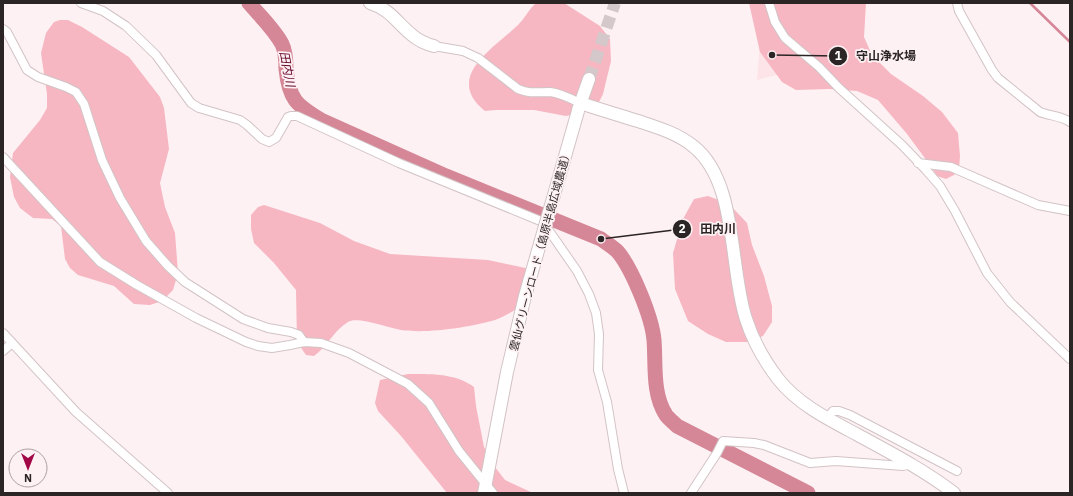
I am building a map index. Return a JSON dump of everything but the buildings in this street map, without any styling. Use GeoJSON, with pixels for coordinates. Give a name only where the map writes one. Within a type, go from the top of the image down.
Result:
{"type":"FeatureCollection","features":[{"type":"Feature","properties":{"kind":"street"},"geometry":{"type":"LineString","coordinates":[[81,3],[103,11],[126,26],[156,55],[191,103],[211,112],[240,120],[265,141],[269,142],[276,138],[288,117],[297,116],[399,163],[543,222],[577,271],[589,294],[596,313],[599,334],[598,370],[607,402],[618,469],[624,493]]}},
{"type":"Feature","properties":{"kind":"street"},"geometry":{"type":"LineString","coordinates":[[370,3],[377,5],[390,13],[411,35],[422,42],[434,46],[462,51],[478,58],[524,92],[532,94],[550,92],[560,94],[579,107],[660,129],[677,136],[693,146],[707,160],[717,177],[724,198],[746,319],[758,347],[768,365],[780,381],[800,400],[827,418],[911,464],[954,493]]}},
{"type":"Feature","properties":{"kind":"street"},"geometry":{"type":"LineString","coordinates":[[769,3],[775,22],[785,38],[902,145],[940,186],[987,273],[1010,302],[1070,359]]}},
{"type":"Feature","properties":{"kind":"street"},"geometry":{"type":"LineString","coordinates":[[957,3],[958,11],[998,78],[1040,112],[1064,118],[1070,122]]}},
{"type":"Feature","properties":{"kind":"street"},"geometry":{"type":"LineString","coordinates":[[3,29],[7,32],[27,70],[38,77],[76,92],[84,104],[102,160],[120,198],[146,241],[168,266],[185,282],[243,319],[268,328],[299,335],[304,342]]}},
{"type":"Feature","properties":{"kind":"street","name":"雲仙グリーンロード（島原半島広域農道）"},"geometry":{"type":"LineString","coordinates":[[488,490],[506,379],[525,296],[579,107],[589,79]]}},
{"type":"Feature","properties":{"kind":"street"},"geometry":{"type":"LineString","coordinates":[[3,157],[100,262],[196,318],[246,342],[258,346],[272,348],[304,342],[321,343],[349,353],[408,384],[429,404],[459,450],[488,490]]}},
{"type":"Feature","properties":{"kind":"street"},"geometry":{"type":"LineString","coordinates":[[918,162],[951,167],[1038,205],[1070,212]]}},
{"type":"Feature","properties":{"kind":"street"},"geometry":{"type":"LineString","coordinates":[[3,333],[76,412],[168,493]]}},
{"type":"Feature","properties":{"kind":"street"},"geometry":{"type":"LineString","coordinates":[[3,351],[12,343]]}},
{"type":"Feature","properties":{"kind":"street"},"geometry":{"type":"LineString","coordinates":[[827,418],[833,411],[839,411],[850,415],[957,471]]}},
{"type":"Feature","properties":{"kind":"street"},"geometry":{"type":"LineString","coordinates":[[691,493],[723,441],[764,445],[810,463],[836,461],[890,466],[903,466],[911,464]]}},
{"type":"Feature","properties":{"kind":"shaded area"},"geometry":{"type":"Polygon","coordinates":[[[536,3],[564,3],[600,26],[610,39],[611,61],[603,94],[595,110],[566,116],[534,110],[485,111],[473,98],[469,86],[471,75],[477,64],[486,53],[518,25],[536,3]]]}},
{"type":"Feature","properties":{"kind":"shaded area"},"geometry":{"type":"Polygon","coordinates":[[[749,3],[866,3],[864,37],[872,55],[891,74],[923,96],[942,112],[958,133],[960,156],[959,169],[954,175],[946,179],[937,176],[907,134],[878,100],[857,91],[829,89],[796,90],[782,82],[760,52],[749,3]]]}},
{"type":"Feature","properties":{"kind":"shaded area"},"geometry":{"type":"Polygon","coordinates":[[[68,20],[82,27],[129,57],[160,97],[164,108],[169,149],[160,183],[165,207],[175,233],[178,273],[173,290],[162,301],[150,305],[134,304],[114,286],[78,275],[70,268],[65,259],[61,226],[52,219],[33,218],[20,208],[14,197],[10,177],[13,153],[40,120],[47,108],[47,94],[41,53],[46,33],[54,22],[68,20]]]}},
{"type":"Feature","properties":{"kind":"shaded area"},"geometry":{"type":"Polygon","coordinates":[[[760,42],[785,73],[757,80],[760,42]]]}},
{"type":"Feature","properties":{"kind":"shaded area"},"geometry":{"type":"Polygon","coordinates":[[[708,196],[729,204],[747,223],[752,245],[764,276],[772,306],[772,322],[763,336],[748,342],[726,342],[708,334],[688,321],[675,289],[673,253],[683,219],[694,199],[708,196]]]}},
{"type":"Feature","properties":{"kind":"shaded area"},"geometry":{"type":"Polygon","coordinates":[[[264,205],[320,223],[354,241],[390,254],[488,260],[530,269],[525,304],[495,320],[474,325],[436,330],[401,330],[366,321],[352,321],[343,325],[314,356],[306,355],[297,342],[296,290],[274,263],[254,243],[251,229],[251,215],[258,207],[264,205]]]}},
{"type":"Feature","properties":{"kind":"shaded area"},"geometry":{"type":"Polygon","coordinates":[[[408,374],[442,375],[467,382],[474,387],[484,447],[495,467],[505,480],[533,493],[447,493],[401,436],[378,411],[375,403],[380,380],[408,374]]]}},
{"type":"Feature","properties":{"kind":"waterway","name":"田内川"},"geometry":{"type":"LineString","coordinates":[[249,3],[279,38],[285,53],[289,88],[295,100],[312,115],[446,176],[601,239],[616,250],[635,281],[650,319],[654,340],[658,398],[666,415],[677,426],[808,493]]}},
{"type":"Feature","properties":{"kind":"waterway"},"geometry":{"type":"LineString","coordinates":[[1030,3],[1070,42]]}},
{"type":"Feature","properties":{"kind":"tunnel"},"geometry":{"type":"LineString","coordinates":[[589,79],[615,3]]}},
{"type":"Feature","properties":{"kind":"place","name":"守山浄水場"},"geometry":{"type":"Point","coordinates":[772,55]}},
{"type":"Feature","properties":{"kind":"place","name":"田内川"},"geometry":{"type":"Point","coordinates":[601,239]}}]}
